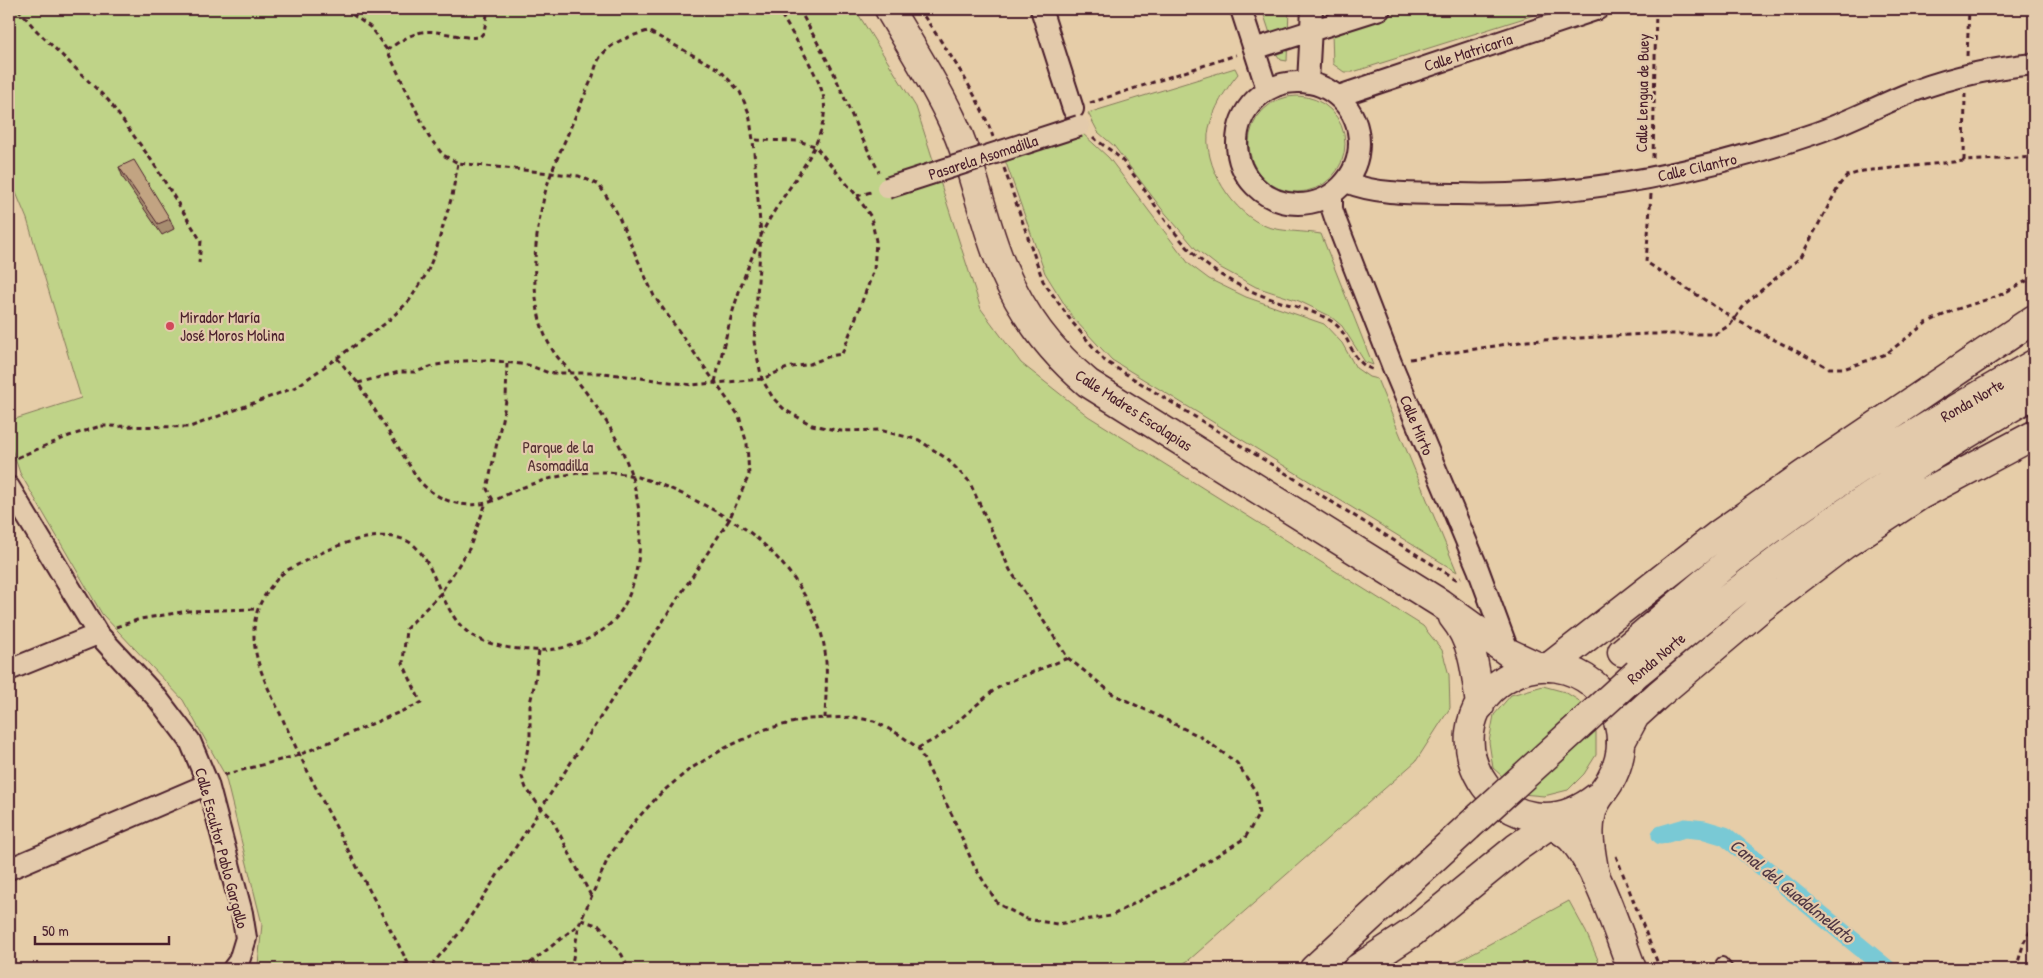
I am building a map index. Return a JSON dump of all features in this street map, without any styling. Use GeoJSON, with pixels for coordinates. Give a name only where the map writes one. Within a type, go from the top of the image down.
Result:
{"type":"FeatureCollection","features":[{"type":"Feature","properties":{"kind":"main road","name":"Calle Madres Escolapias"},"geometry":{"type":"LineString","coordinates":[[890,9],[951,118],[1002,268],[1033,324],[1063,362],[1088,383],[1440,603],[1508,653],[1544,667]]}},
{"type":"Feature","properties":{"kind":"main road"},"geometry":{"type":"LineString","coordinates":[[1544,667],[1719,534],[1811,469],[2034,319]]}},
{"type":"Feature","properties":{"kind":"main road","name":"Ronda Norte"},"geometry":{"type":"LineString","coordinates":[[1314,969],[1468,828],[1732,559],[1860,468],[1940,417],[2034,364]]}},
{"type":"Feature","properties":{"kind":"main road","name":"Ronda Norte"},"geometry":{"type":"LineString","coordinates":[[1630,662],[1722,603],[1803,542],[1862,501],[1957,440],[2034,394]]}},
{"type":"Feature","properties":{"kind":"main road"},"geometry":{"type":"LineString","coordinates":[[1621,742],[1635,716],[1658,695],[1761,608],[1844,545],[1919,496],[2034,435]]}},
{"type":"Feature","properties":{"kind":"main road","name":"Calle Madres Escolapias"},"geometry":{"type":"LineString","coordinates":[[1440,603],[1466,634],[1474,663],[1480,706]]}},
{"type":"Feature","properties":{"kind":"main road"},"geometry":{"type":"LineString","coordinates":[[1357,969],[1413,932],[1516,848],[1548,818],[1581,809],[1597,797],[1607,786],[1620,758],[1619,725],[1614,709],[1604,694],[1592,682],[1576,673],[1544,667],[1524,670],[1511,675],[1488,694],[1480,706],[1472,727],[1470,744],[1473,761],[1479,777],[1489,792],[1502,803],[1517,811],[1548,818],[1572,839],[1588,861],[1595,876],[1632,969]]}},
{"type":"Feature","properties":{"kind":"main road"},"geometry":{"type":"LineString","coordinates":[[1595,876],[1589,823],[1597,797]]}},
{"type":"Feature","properties":{"kind":"street"},"geometry":{"type":"LineString","coordinates":[[1041,9],[1076,118]]}},
{"type":"Feature","properties":{"kind":"street"},"geometry":{"type":"LineString","coordinates":[[1240,9],[1267,89]]}},
{"type":"Feature","properties":{"kind":"street"},"geometry":{"type":"LineString","coordinates":[[1308,82],[1312,9]]}},
{"type":"Feature","properties":{"kind":"street"},"geometry":{"type":"LineString","coordinates":[[1254,49],[1380,9]]}},
{"type":"Feature","properties":{"kind":"street","name":"Calle Matricaria"},"geometry":{"type":"LineString","coordinates":[[1339,96],[1598,9]]}},
{"type":"Feature","properties":{"kind":"street","name":"Calle Cilantro"},"geometry":{"type":"LineString","coordinates":[[1339,188],[1359,187],[1376,190],[1480,195],[1544,191],[1652,178],[1727,160],[1810,135],[1864,114],[1915,91],[1966,75],[2004,67],[2034,64]]}},
{"type":"Feature","properties":{"kind":"street"},"geometry":{"type":"LineString","coordinates":[[1287,82],[1308,82],[1324,87],[1339,96],[1351,110],[1358,128],[1360,147],[1356,165],[1339,188],[1316,202],[1298,204],[1280,202],[1264,194],[1250,182],[1241,167],[1236,150],[1237,132],[1242,115],[1253,100],[1267,89],[1287,82]]}},
{"type":"Feature","properties":{"kind":"street","name":"Pasarela Asomadilla"},"geometry":{"type":"LineString","coordinates":[[887,188],[1076,118]]}},
{"type":"Feature","properties":{"kind":"street","name":"Calle Mirto"},"geometry":{"type":"LineString","coordinates":[[1339,188],[1332,209],[1336,222],[1392,364],[1478,569],[1508,653]]}},
{"type":"Feature","properties":{"kind":"street","name":"Calle Escultor Pablo Gargallo"},"geometry":{"type":"LineString","coordinates":[[9,487],[98,634],[158,699],[190,742],[208,784],[242,913],[246,938],[239,961],[233,969]]}},
{"type":"Feature","properties":{"kind":"street"},"geometry":{"type":"LineString","coordinates":[[9,670],[98,634]]}},
{"type":"Feature","properties":{"kind":"street"},"geometry":{"type":"LineString","coordinates":[[9,869],[208,784]]}},
{"type":"Feature","properties":{"kind":"path"},"geometry":{"type":"LineString","coordinates":[[18,9],[37,31],[108,100],[152,161],[200,241],[199,263]]}},
{"type":"Feature","properties":{"kind":"path"},"geometry":{"type":"LineString","coordinates":[[345,9],[370,27],[386,50],[429,137],[443,155],[458,163],[579,176],[599,186],[616,211],[654,296],[739,416],[747,444],[749,475],[730,520],[540,807],[461,931],[428,969]]}},
{"type":"Feature","properties":{"kind":"path"},"geometry":{"type":"LineString","coordinates":[[386,50],[419,32],[446,33],[470,39],[480,37],[484,32],[488,9]]}},
{"type":"Feature","properties":{"kind":"path"},"geometry":{"type":"LineString","coordinates":[[714,383],[737,297],[761,235],[821,134],[824,99],[818,82],[778,9]]}},
{"type":"Feature","properties":{"kind":"path"},"geometry":{"type":"LineString","coordinates":[[799,9],[833,71],[858,130],[887,188]]}},
{"type":"Feature","properties":{"kind":"path"},"geometry":{"type":"LineString","coordinates":[[919,9],[948,53],[987,120],[996,146]]}},
{"type":"Feature","properties":{"kind":"path","name":"Calle Lengua de Buey"},"geometry":{"type":"LineString","coordinates":[[1656,9],[1652,178],[1646,262],[1736,320]]}},
{"type":"Feature","properties":{"kind":"path"},"geometry":{"type":"LineString","coordinates":[[1964,161],[1969,9]]}},
{"type":"Feature","properties":{"kind":"path"},"geometry":{"type":"LineString","coordinates":[[416,969],[408,963],[299,755],[260,670],[254,638],[256,609],[282,573],[335,546],[365,539],[393,537],[414,544],[427,562],[450,613],[461,627],[489,643],[507,648],[539,651],[569,646],[592,638],[614,620],[626,601],[636,571],[641,538],[639,509],[633,476],[611,428],[551,349],[541,326],[535,283],[536,252],[543,200],[552,172],[601,56],[625,38],[648,31],[719,69],[740,92],[749,112],[761,235],[754,342],[762,379],[773,398],[785,410],[812,425],[841,431],[879,430],[920,440],[947,459],[969,481],[1010,570],[1068,658],[1113,694],[1201,737],[1238,763],[1256,792],[1259,814],[1245,838],[1178,880],[1111,916],[1057,924],[1027,919],[998,904],[974,866],[952,815],[918,748],[900,735],[874,721],[853,717],[825,718],[766,729],[725,748],[690,769],[661,793],[636,820],[609,856],[591,896],[579,925],[571,969]]}},
{"type":"Feature","properties":{"kind":"path"},"geometry":{"type":"LineString","coordinates":[[1076,118],[1254,49]]}},
{"type":"Feature","properties":{"kind":"path"},"geometry":{"type":"LineString","coordinates":[[1076,118],[1087,122],[1092,136],[1103,146],[1115,152],[1176,234],[1191,252],[1210,268],[1236,285],[1320,315],[1336,324],[1353,355],[1363,366],[1374,371],[1382,368]]}},
{"type":"Feature","properties":{"kind":"path"},"geometry":{"type":"LineString","coordinates":[[358,383],[400,372],[414,372],[436,365],[462,361],[489,360],[528,365],[549,373],[604,373],[692,385],[762,379],[786,368],[810,364],[830,356],[842,354],[874,270],[876,241],[871,217],[857,196],[815,146],[798,140],[753,140]]}},
{"type":"Feature","properties":{"kind":"path"},"geometry":{"type":"LineString","coordinates":[[1407,359],[1527,341],[1648,334],[1715,334],[1736,320],[1746,303],[1801,257],[1840,184],[1847,176],[1863,172],[1964,161],[2034,157]]}},
{"type":"Feature","properties":{"kind":"path"},"geometry":{"type":"LineString","coordinates":[[9,461],[70,436],[101,426],[190,427],[296,387],[386,323],[409,301],[427,273],[444,226],[458,163]]}},
{"type":"Feature","properties":{"kind":"path"},"geometry":{"type":"LineString","coordinates":[[1002,164],[1043,281],[1072,322],[1105,361],[1456,579],[1478,569]]}},
{"type":"Feature","properties":{"kind":"path"},"geometry":{"type":"LineString","coordinates":[[1736,320],[1829,368],[1846,368],[1886,354],[1926,324],[1954,310],[1998,296],[2034,277]]}},
{"type":"Feature","properties":{"kind":"path"},"geometry":{"type":"LineString","coordinates":[[336,358],[358,383],[418,479],[437,497],[465,505],[486,503],[523,487],[569,473],[606,472],[633,476],[680,492],[747,530],[772,553],[794,580],[811,606],[819,624],[826,658],[825,718]]}},
{"type":"Feature","properties":{"kind":"path"},"geometry":{"type":"LineString","coordinates":[[493,500],[487,490],[506,400],[505,375],[507,362]]}},
{"type":"Feature","properties":{"kind":"path"},"geometry":{"type":"LineString","coordinates":[[208,784],[224,775],[299,755],[421,703],[403,663],[406,629],[440,594],[469,549],[486,503]]}},
{"type":"Feature","properties":{"kind":"path"},"geometry":{"type":"LineString","coordinates":[[98,634],[140,619],[188,611],[256,609]]}},
{"type":"Feature","properties":{"kind":"path"},"geometry":{"type":"LineString","coordinates":[[539,651],[530,702],[530,737],[522,777],[526,788],[540,807],[551,817],[591,896]]}},
{"type":"Feature","properties":{"kind":"path"},"geometry":{"type":"LineString","coordinates":[[918,748],[939,737],[993,692],[1006,684],[1068,658]]}},
{"type":"Feature","properties":{"kind":"path"},"geometry":{"type":"LineString","coordinates":[[1614,852],[1660,969]]}},
{"type":"Feature","properties":{"kind":"path"},"geometry":{"type":"LineString","coordinates":[[581,920],[600,926],[622,955],[628,969]]}},
{"type":"Feature","properties":{"kind":"path"},"geometry":{"type":"LineString","coordinates":[[523,969],[579,925]]}},
{"type":"Feature","properties":{"kind":"path"},"geometry":{"type":"LineString","coordinates":[[2016,969],[2024,942],[2034,925]]}},
{"type":"Feature","properties":{"kind":"path"},"geometry":{"type":"LineString","coordinates":[[396,969],[408,963]]}},
{"type":"Feature","properties":{"kind":"path"},"geometry":{"type":"LineString","coordinates":[[312,969],[330,965],[358,969]]}},
{"type":"Feature","properties":{"kind":"green space","name":"Parque de la Asomadilla"},"geometry":{"type":"Polygon","coordinates":[[[9,9],[855,9],[916,107],[981,309],[1021,363],[1088,416],[1423,626],[1442,650],[1449,675],[1450,708],[1416,761],[1189,960],[1174,969],[254,969],[258,965],[262,924],[225,775],[183,700],[102,614],[20,473],[9,441],[9,421],[81,398],[27,219],[9,176],[9,9]]]}},
{"type":"Feature","properties":{"kind":"green space"},"geometry":{"type":"Polygon","coordinates":[[[1262,9],[1289,9],[1287,61],[1281,60],[1277,55],[1262,9]]]}},
{"type":"Feature","properties":{"kind":"green space"},"geometry":{"type":"Polygon","coordinates":[[[1408,9],[1553,9],[1353,72],[1344,72],[1333,64],[1332,33],[1408,9]]]}},
{"type":"Feature","properties":{"kind":"green space"},"geometry":{"type":"Polygon","coordinates":[[[1235,68],[1238,74],[1220,100],[1209,128],[1210,157],[1215,172],[1232,200],[1255,221],[1274,229],[1321,234],[1373,365],[1365,362],[1342,326],[1330,316],[1299,301],[1256,287],[1219,267],[1196,249],[1161,208],[1114,146],[1098,132],[1088,113],[1235,68]]]}},
{"type":"Feature","properties":{"kind":"green space"},"geometry":{"type":"Polygon","coordinates":[[[1297,96],[1315,100],[1331,110],[1341,126],[1345,144],[1341,162],[1331,178],[1315,188],[1297,192],[1279,188],[1263,178],[1253,162],[1249,144],[1253,126],[1263,110],[1279,100],[1297,96]]]}},
{"type":"Feature","properties":{"kind":"green space"},"geometry":{"type":"Polygon","coordinates":[[[1081,132],[1109,158],[1189,264],[1209,279],[1246,297],[1324,324],[1342,343],[1356,368],[1369,377],[1377,379],[1457,572],[1112,360],[1073,318],[1045,273],[1005,160],[1081,132]]]}},
{"type":"Feature","properties":{"kind":"green space"},"geometry":{"type":"Polygon","coordinates":[[[1543,686],[1565,692],[1578,700],[1587,710],[1596,732],[1596,755],[1584,774],[1568,790],[1544,796],[1522,794],[1493,768],[1489,742],[1494,715],[1511,695],[1543,686]]]}},
{"type":"Feature","properties":{"kind":"green space"},"geometry":{"type":"Polygon","coordinates":[[[1569,901],[1586,932],[1602,969],[1443,969],[1569,901]]]}},
{"type":"Feature","properties":{"kind":"building"},"geometry":{"type":"Polygon","coordinates":[[[134,160],[170,219],[158,224],[119,167],[134,160]]]}},
{"type":"Feature","properties":{"kind":"waterway","name":"Canal del Guadalmellato"},"geometry":{"type":"LineString","coordinates":[[1661,835],[1685,828],[1705,830],[1725,836],[1887,969]]}},
{"type":"Feature","properties":{"kind":"place","name":"Mirador María José Moros Molina"},"geometry":{"type":"Point","coordinates":[170,326]}}]}
